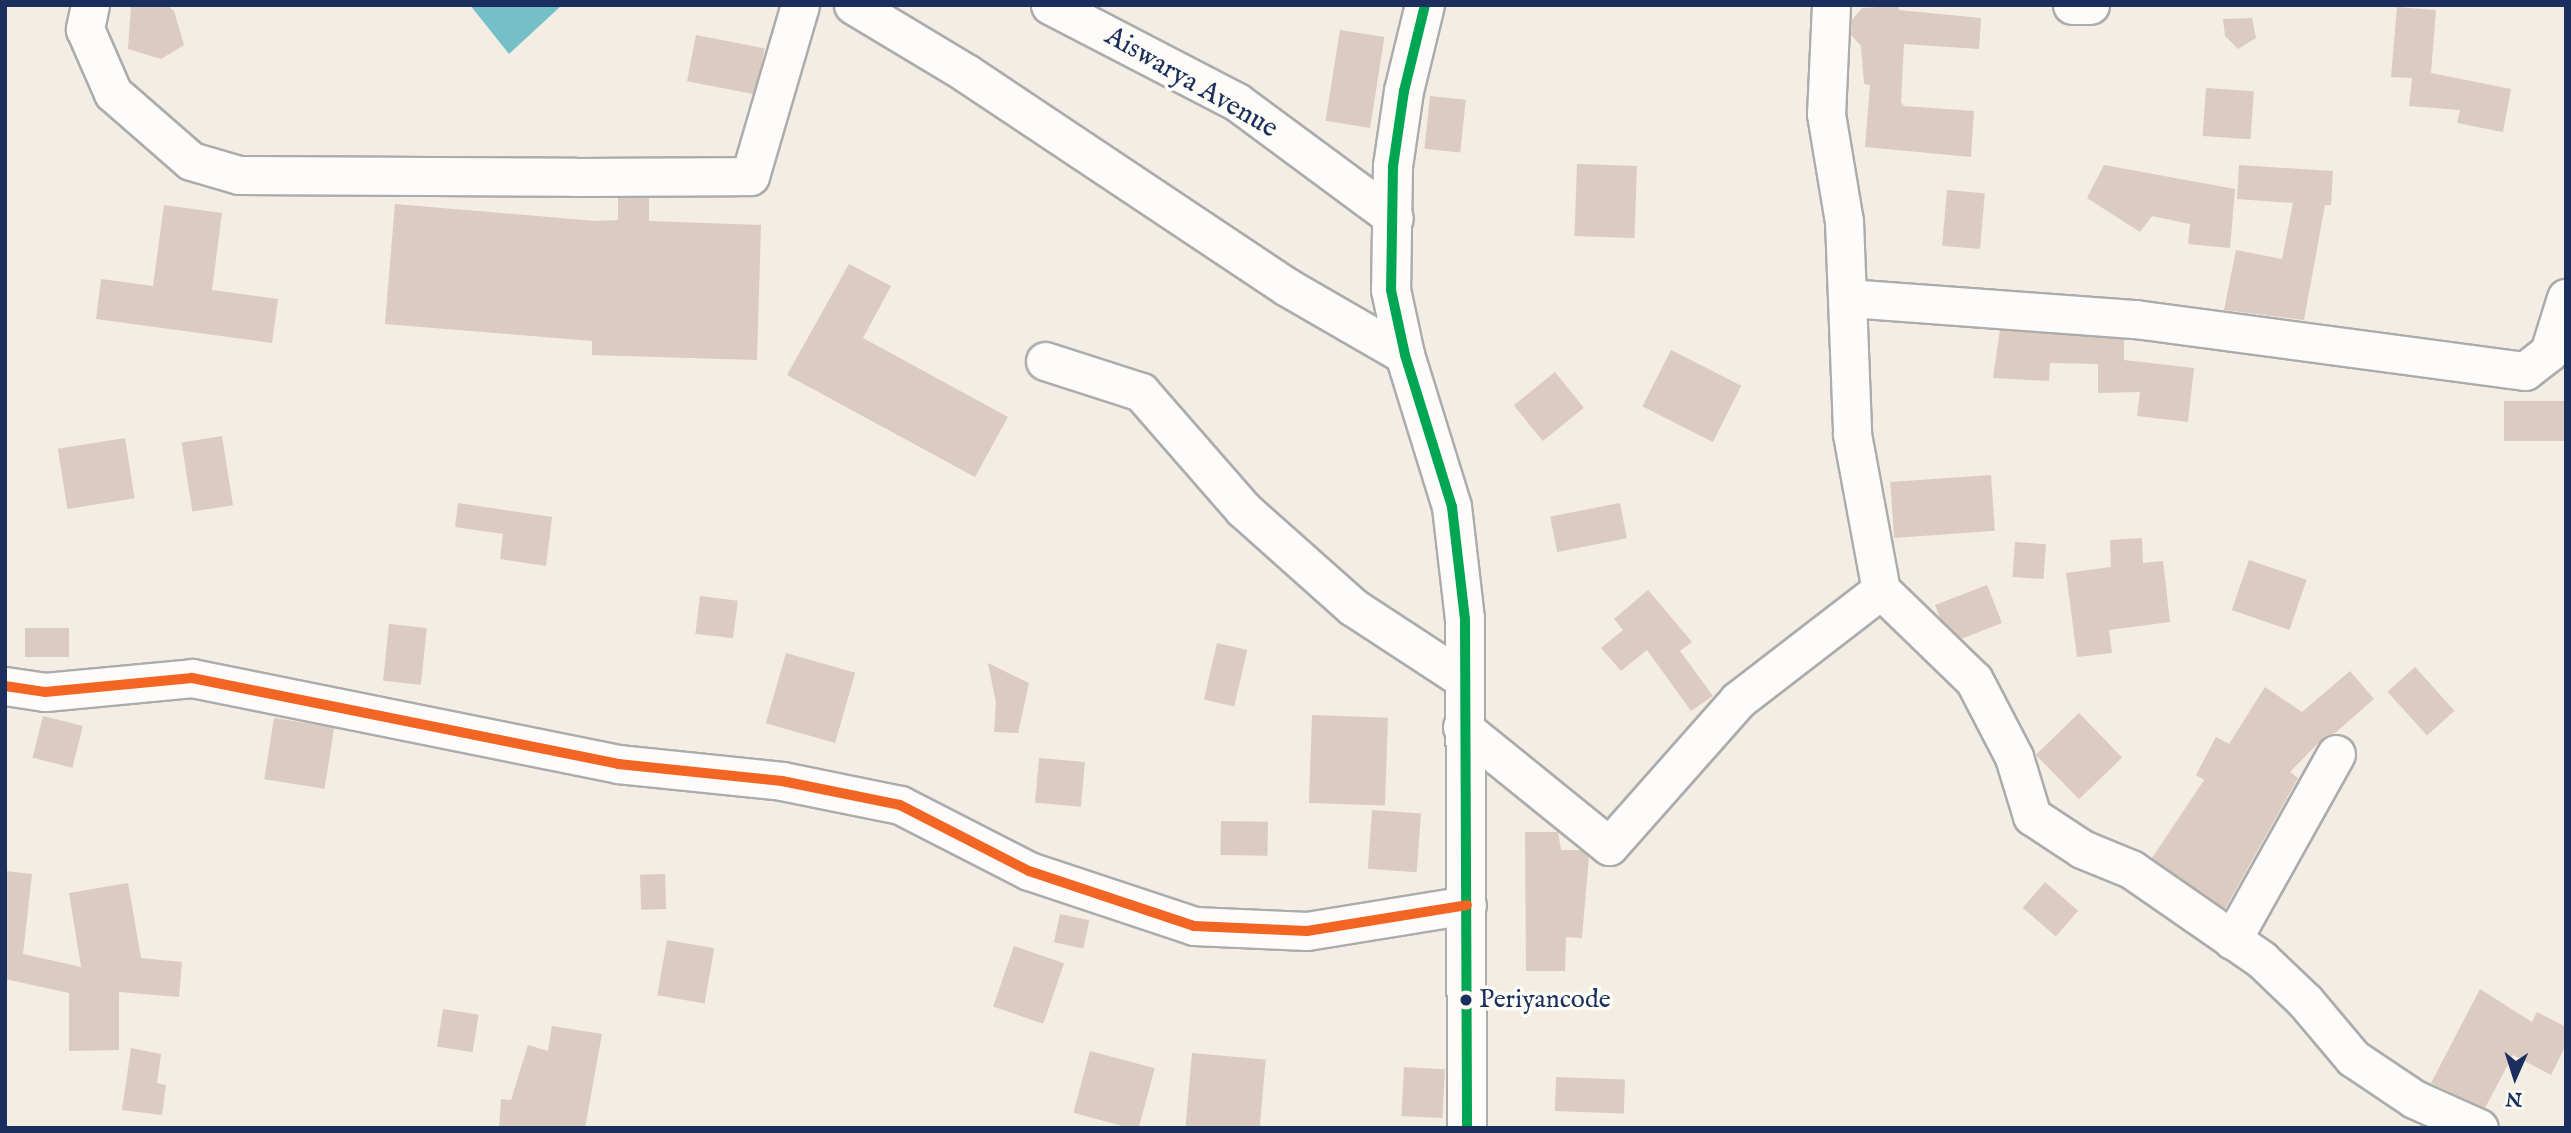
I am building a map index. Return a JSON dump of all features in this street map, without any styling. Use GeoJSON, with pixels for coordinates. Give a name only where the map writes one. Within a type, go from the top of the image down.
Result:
{"type":"FeatureCollection","features":[{"type":"Feature","properties":{"kind":"main road"},"geometry":{"type":"LineString","coordinates":[[1425,5],[1404,91],[1393,166],[1391,290],[1405,355],[1452,507],[1465,619],[1462,727],[1467,905],[1467,1128]]}},
{"type":"Feature","properties":{"kind":"street"},"geometry":{"type":"LineString","coordinates":[[90,5],[85,29],[113,93],[191,161],[239,175],[575,177],[750,176],[800,5]]}},
{"type":"Feature","properties":{"kind":"street"},"geometry":{"type":"LineString","coordinates":[[853,5],[965,73],[1287,286],[1405,355]]}},
{"type":"Feature","properties":{"kind":"street","name":"Aiswarya Avenue"},"geometry":{"type":"LineString","coordinates":[[1050,5],[1237,102],[1394,218]]}},
{"type":"Feature","properties":{"kind":"street"},"geometry":{"type":"LineString","coordinates":[[1831,5],[1826,114],[1844,221],[1852,434],[1881,590],[1973,680],[2014,757],[2032,816],[2082,849],[2131,870],[2261,959],[2305,1001],[2354,1058],[2413,1099],[2479,1128]]}},
{"type":"Feature","properties":{"kind":"street"},"geometry":{"type":"LineString","coordinates":[[2072,5],[2090,5]]}},
{"type":"Feature","properties":{"kind":"street"},"geometry":{"type":"LineString","coordinates":[[1848,298],[2135,319],[2525,371],[2549,352],[2566,298]]}},
{"type":"Feature","properties":{"kind":"street"},"geometry":{"type":"LineString","coordinates":[[1045,361],[1141,392],[1243,509],[1353,607],[1463,679]]}},
{"type":"Feature","properties":{"kind":"street"},"geometry":{"type":"LineString","coordinates":[[1462,727],[1609,846],[1738,700],[1881,590]]}},
{"type":"Feature","properties":{"kind":"street"},"geometry":{"type":"LineString","coordinates":[[5,687],[44,692],[192,678],[618,764],[808,786],[900,805],[1029,871],[1194,926],[1307,930],[1467,905]]}},
{"type":"Feature","properties":{"kind":"street"},"geometry":{"type":"LineString","coordinates":[[2232,940],[2336,754]]}},
{"type":"Feature","properties":{"kind":"water"},"geometry":{"type":"Polygon","coordinates":[[[470,5],[562,5],[509,54],[470,5]]]}},
{"type":"Feature","properties":{"kind":"building"},"geometry":{"type":"Polygon","coordinates":[[[131,5],[166,5],[174,11],[184,45],[161,59],[128,49],[131,5]]]}},
{"type":"Feature","properties":{"kind":"building"},"geometry":{"type":"Polygon","coordinates":[[[1898,6],[1899,10],[1981,18],[1979,49],[1904,44],[1901,102],[1904,106],[1974,111],[1971,157],[1865,147],[1870,85],[1864,84],[1861,46],[1851,35],[1852,20],[1862,8],[1898,6]]]}},
{"type":"Feature","properties":{"kind":"building"},"geometry":{"type":"Polygon","coordinates":[[[2397,7],[2436,10],[2431,73],[2511,89],[2503,132],[2457,123],[2460,110],[2409,106],[2412,78],[2391,77],[2397,7]]]}},
{"type":"Feature","properties":{"kind":"building"},"geometry":{"type":"Polygon","coordinates":[[[2252,18],[2256,38],[2238,49],[2225,36],[2223,19],[2252,18]]]}},
{"type":"Feature","properties":{"kind":"building"},"geometry":{"type":"Polygon","coordinates":[[[1340,30],[1384,37],[1370,128],[1326,121],[1340,30]]]}},
{"type":"Feature","properties":{"kind":"building"},"geometry":{"type":"Polygon","coordinates":[[[696,35],[765,48],[756,94],[687,81],[696,35]]]}},
{"type":"Feature","properties":{"kind":"building"},"geometry":{"type":"Polygon","coordinates":[[[2206,88],[2254,91],[2251,139],[2203,136],[2206,88]]]}},
{"type":"Feature","properties":{"kind":"building"},"geometry":{"type":"Polygon","coordinates":[[[1430,96],[1466,100],[1460,152],[1424,149],[1430,96]]]}},
{"type":"Feature","properties":{"kind":"building"},"geometry":{"type":"Polygon","coordinates":[[[1577,164],[1637,166],[1634,238],[1574,236],[1577,164]]]}},
{"type":"Feature","properties":{"kind":"building"},"geometry":{"type":"Polygon","coordinates":[[[2104,165],[2235,189],[2230,248],[2188,244],[2190,224],[2152,216],[2140,232],[2087,198],[2104,165]]]}},
{"type":"Feature","properties":{"kind":"building"},"geometry":{"type":"Polygon","coordinates":[[[2239,165],[2333,171],[2331,205],[2325,205],[2304,320],[2224,310],[2236,250],[2282,259],[2293,203],[2237,199],[2239,165]]]}},
{"type":"Feature","properties":{"kind":"building"},"geometry":{"type":"Polygon","coordinates":[[[1947,190],[1985,193],[1980,249],[1942,246],[1947,190]]]}},
{"type":"Feature","properties":{"kind":"building"},"geometry":{"type":"Polygon","coordinates":[[[618,198],[649,198],[649,221],[761,225],[757,360],[592,355],[592,341],[385,324],[395,204],[596,221],[618,220],[618,198]]]}},
{"type":"Feature","properties":{"kind":"building"},"geometry":{"type":"Polygon","coordinates":[[[164,205],[222,213],[212,290],[278,299],[272,343],[96,319],[101,279],[153,286],[164,205]]]}},
{"type":"Feature","properties":{"kind":"building"},"geometry":{"type":"Polygon","coordinates":[[[849,264],[891,286],[863,338],[1008,417],[975,477],[787,375],[849,264]]]}},
{"type":"Feature","properties":{"kind":"building"},"geometry":{"type":"Polygon","coordinates":[[[2000,330],[2124,339],[2124,360],[2194,368],[2188,422],[2137,416],[2140,392],[2098,393],[2098,364],[2050,363],[2049,381],[1993,378],[2000,330]]]}},
{"type":"Feature","properties":{"kind":"building"},"geometry":{"type":"Polygon","coordinates":[[[1671,350],[1741,386],[1713,442],[1642,406],[1671,350]]]}},
{"type":"Feature","properties":{"kind":"building"},"geometry":{"type":"Polygon","coordinates":[[[1555,372],[1584,408],[1543,441],[1514,405],[1555,372]]]}},
{"type":"Feature","properties":{"kind":"building"},"geometry":{"type":"Polygon","coordinates":[[[2504,401],[2566,401],[2566,441],[2504,441],[2504,401]]]}},
{"type":"Feature","properties":{"kind":"building"},"geometry":{"type":"Polygon","coordinates":[[[222,436],[233,505],[192,512],[182,442],[222,436]]]}},
{"type":"Feature","properties":{"kind":"building"},"geometry":{"type":"Polygon","coordinates":[[[125,438],[135,498],[67,509],[58,449],[125,438]]]}},
{"type":"Feature","properties":{"kind":"building"},"geometry":{"type":"Polygon","coordinates":[[[1991,475],[1995,531],[1894,538],[1890,482],[1991,475]]]}},
{"type":"Feature","properties":{"kind":"building"},"geometry":{"type":"Polygon","coordinates":[[[458,503],[552,517],[546,566],[500,559],[503,534],[455,527],[458,503]]]}},
{"type":"Feature","properties":{"kind":"building"},"geometry":{"type":"Polygon","coordinates":[[[1620,503],[1627,538],[1557,552],[1550,517],[1620,503]]]}},
{"type":"Feature","properties":{"kind":"building"},"geometry":{"type":"Polygon","coordinates":[[[2142,538],[2143,563],[2163,561],[2170,622],[2109,630],[2112,653],[2077,657],[2066,573],[2111,567],[2110,540],[2142,538]]]}},
{"type":"Feature","properties":{"kind":"building"},"geometry":{"type":"Polygon","coordinates":[[[2015,542],[2046,544],[2043,579],[2013,577],[2015,542]]]}},
{"type":"Feature","properties":{"kind":"building"},"geometry":{"type":"Polygon","coordinates":[[[2249,560],[2307,580],[2289,630],[2232,610],[2249,560]]]}},
{"type":"Feature","properties":{"kind":"building"},"geometry":{"type":"Polygon","coordinates":[[[1987,585],[2002,623],[1961,639],[1940,618],[1935,605],[1987,585]]]}},
{"type":"Feature","properties":{"kind":"building"},"geometry":{"type":"Polygon","coordinates":[[[1648,590],[1692,642],[1680,651],[1713,696],[1691,711],[1647,650],[1621,671],[1601,648],[1623,630],[1614,619],[1648,590]]]}},
{"type":"Feature","properties":{"kind":"building"},"geometry":{"type":"Polygon","coordinates":[[[700,596],[738,601],[733,638],[695,634],[700,596]]]}},
{"type":"Feature","properties":{"kind":"building"},"geometry":{"type":"Polygon","coordinates":[[[389,624],[427,628],[421,685],[383,681],[389,624]]]}},
{"type":"Feature","properties":{"kind":"building"},"geometry":{"type":"Polygon","coordinates":[[[25,628],[69,628],[69,657],[25,657],[25,628]]]}},
{"type":"Feature","properties":{"kind":"building"},"geometry":{"type":"Polygon","coordinates":[[[1217,643],[1247,650],[1234,706],[1204,700],[1217,643]]]}},
{"type":"Feature","properties":{"kind":"building"},"geometry":{"type":"Polygon","coordinates":[[[786,653],[855,673],[835,743],[766,723],[786,653]]]}},
{"type":"Feature","properties":{"kind":"building"},"geometry":{"type":"Polygon","coordinates":[[[988,663],[1029,683],[1018,733],[994,732],[996,703],[988,663]]]}},
{"type":"Feature","properties":{"kind":"building"},"geometry":{"type":"Polygon","coordinates":[[[2415,667],[2454,711],[2427,736],[2388,692],[2415,667]]]}},
{"type":"Feature","properties":{"kind":"building"},"geometry":{"type":"Polygon","coordinates":[[[2350,671],[2374,699],[2335,733],[2325,736],[2290,772],[2298,778],[2225,909],[2152,858],[2204,780],[2196,775],[2216,737],[2229,744],[2265,687],[2302,712],[2350,671]]]}},
{"type":"Feature","properties":{"kind":"building"},"geometry":{"type":"Polygon","coordinates":[[[2079,713],[2122,758],[2079,799],[2036,755],[2079,713]]]}},
{"type":"Feature","properties":{"kind":"building"},"geometry":{"type":"Polygon","coordinates":[[[1312,715],[1388,718],[1385,806],[1309,803],[1312,715]]]}},
{"type":"Feature","properties":{"kind":"building"},"geometry":{"type":"Polygon","coordinates":[[[43,716],[83,726],[72,768],[33,758],[43,716]]]}},
{"type":"Feature","properties":{"kind":"building"},"geometry":{"type":"Polygon","coordinates":[[[274,718],[334,728],[325,789],[264,779],[274,718]]]}},
{"type":"Feature","properties":{"kind":"building"},"geometry":{"type":"Polygon","coordinates":[[[1039,758],[1085,762],[1081,807],[1035,803],[1039,758]]]}},
{"type":"Feature","properties":{"kind":"building"},"geometry":{"type":"Polygon","coordinates":[[[1372,810],[1421,813],[1417,872],[1368,869],[1372,810]]]}},
{"type":"Feature","properties":{"kind":"building"},"geometry":{"type":"Polygon","coordinates":[[[1221,821],[1268,822],[1267,856],[1220,855],[1221,821]]]}},
{"type":"Feature","properties":{"kind":"building"},"geometry":{"type":"Polygon","coordinates":[[[1525,832],[1558,832],[1561,850],[1581,850],[1589,856],[1582,938],[1566,937],[1565,971],[1526,971],[1525,832]]]}},
{"type":"Feature","properties":{"kind":"building"},"geometry":{"type":"Polygon","coordinates":[[[5,871],[32,874],[23,954],[81,967],[69,893],[128,883],[141,958],[182,962],[179,997],[119,992],[119,1050],[69,1051],[69,993],[5,979],[5,871]]]}},
{"type":"Feature","properties":{"kind":"building"},"geometry":{"type":"Polygon","coordinates":[[[665,874],[666,909],[641,910],[640,875],[665,874]]]}},
{"type":"Feature","properties":{"kind":"building"},"geometry":{"type":"Polygon","coordinates":[[[2045,882],[2078,911],[2056,937],[2023,908],[2045,882]]]}},
{"type":"Feature","properties":{"kind":"building"},"geometry":{"type":"Polygon","coordinates":[[[1060,914],[1089,920],[1083,949],[1054,942],[1060,914]]]}},
{"type":"Feature","properties":{"kind":"building"},"geometry":{"type":"Polygon","coordinates":[[[667,940],[714,948],[705,1003],[657,995],[667,940]]]}},
{"type":"Feature","properties":{"kind":"building"},"geometry":{"type":"Polygon","coordinates":[[[1014,946],[1064,963],[1043,1024],[993,1007],[1014,946]]]}},
{"type":"Feature","properties":{"kind":"building"},"geometry":{"type":"Polygon","coordinates":[[[2480,989],[2532,1022],[2537,1012],[2566,1027],[2566,1045],[2551,1075],[2513,1055],[2485,1108],[2431,1083],[2480,989]]]}},
{"type":"Feature","properties":{"kind":"building"},"geometry":{"type":"Polygon","coordinates":[[[443,1009],[479,1015],[473,1052],[437,1047],[443,1009]]]}},
{"type":"Feature","properties":{"kind":"building"},"geometry":{"type":"Polygon","coordinates":[[[552,1026],[602,1034],[585,1128],[499,1128],[501,1099],[511,1100],[528,1045],[548,1051],[552,1026]]]}},
{"type":"Feature","properties":{"kind":"building"},"geometry":{"type":"Polygon","coordinates":[[[131,1048],[161,1054],[157,1083],[166,1085],[162,1115],[122,1110],[131,1048]]]}},
{"type":"Feature","properties":{"kind":"building"},"geometry":{"type":"Polygon","coordinates":[[[1090,1051],[1155,1068],[1139,1128],[1073,1113],[1090,1051]]]}},
{"type":"Feature","properties":{"kind":"building"},"geometry":{"type":"Polygon","coordinates":[[[1192,1053],[1266,1059],[1260,1128],[1185,1128],[1192,1053]]]}},
{"type":"Feature","properties":{"kind":"building"},"geometry":{"type":"Polygon","coordinates":[[[1404,1067],[1445,1069],[1442,1118],[1401,1116],[1404,1067]]]}},
{"type":"Feature","properties":{"kind":"building"},"geometry":{"type":"Polygon","coordinates":[[[1556,1077],[1625,1079],[1624,1113],[1555,1111],[1556,1077]]]}},
{"type":"Feature","properties":{"kind":"transit line"},"geometry":{"type":"LineString","coordinates":[[1425,5],[1404,91],[1393,166],[1391,290],[1405,355],[1452,507],[1465,619],[1467,1128]]}},
{"type":"Feature","properties":{"kind":"transit line"},"geometry":{"type":"LineString","coordinates":[[5,686],[45,692],[192,678],[618,764],[782,781],[900,805],[1029,871],[1194,926],[1307,931],[1467,905]]}},
{"type":"Feature","properties":{"kind":"place","name":"Periyancode"},"geometry":{"type":"Point","coordinates":[1466,1000]}}]}
